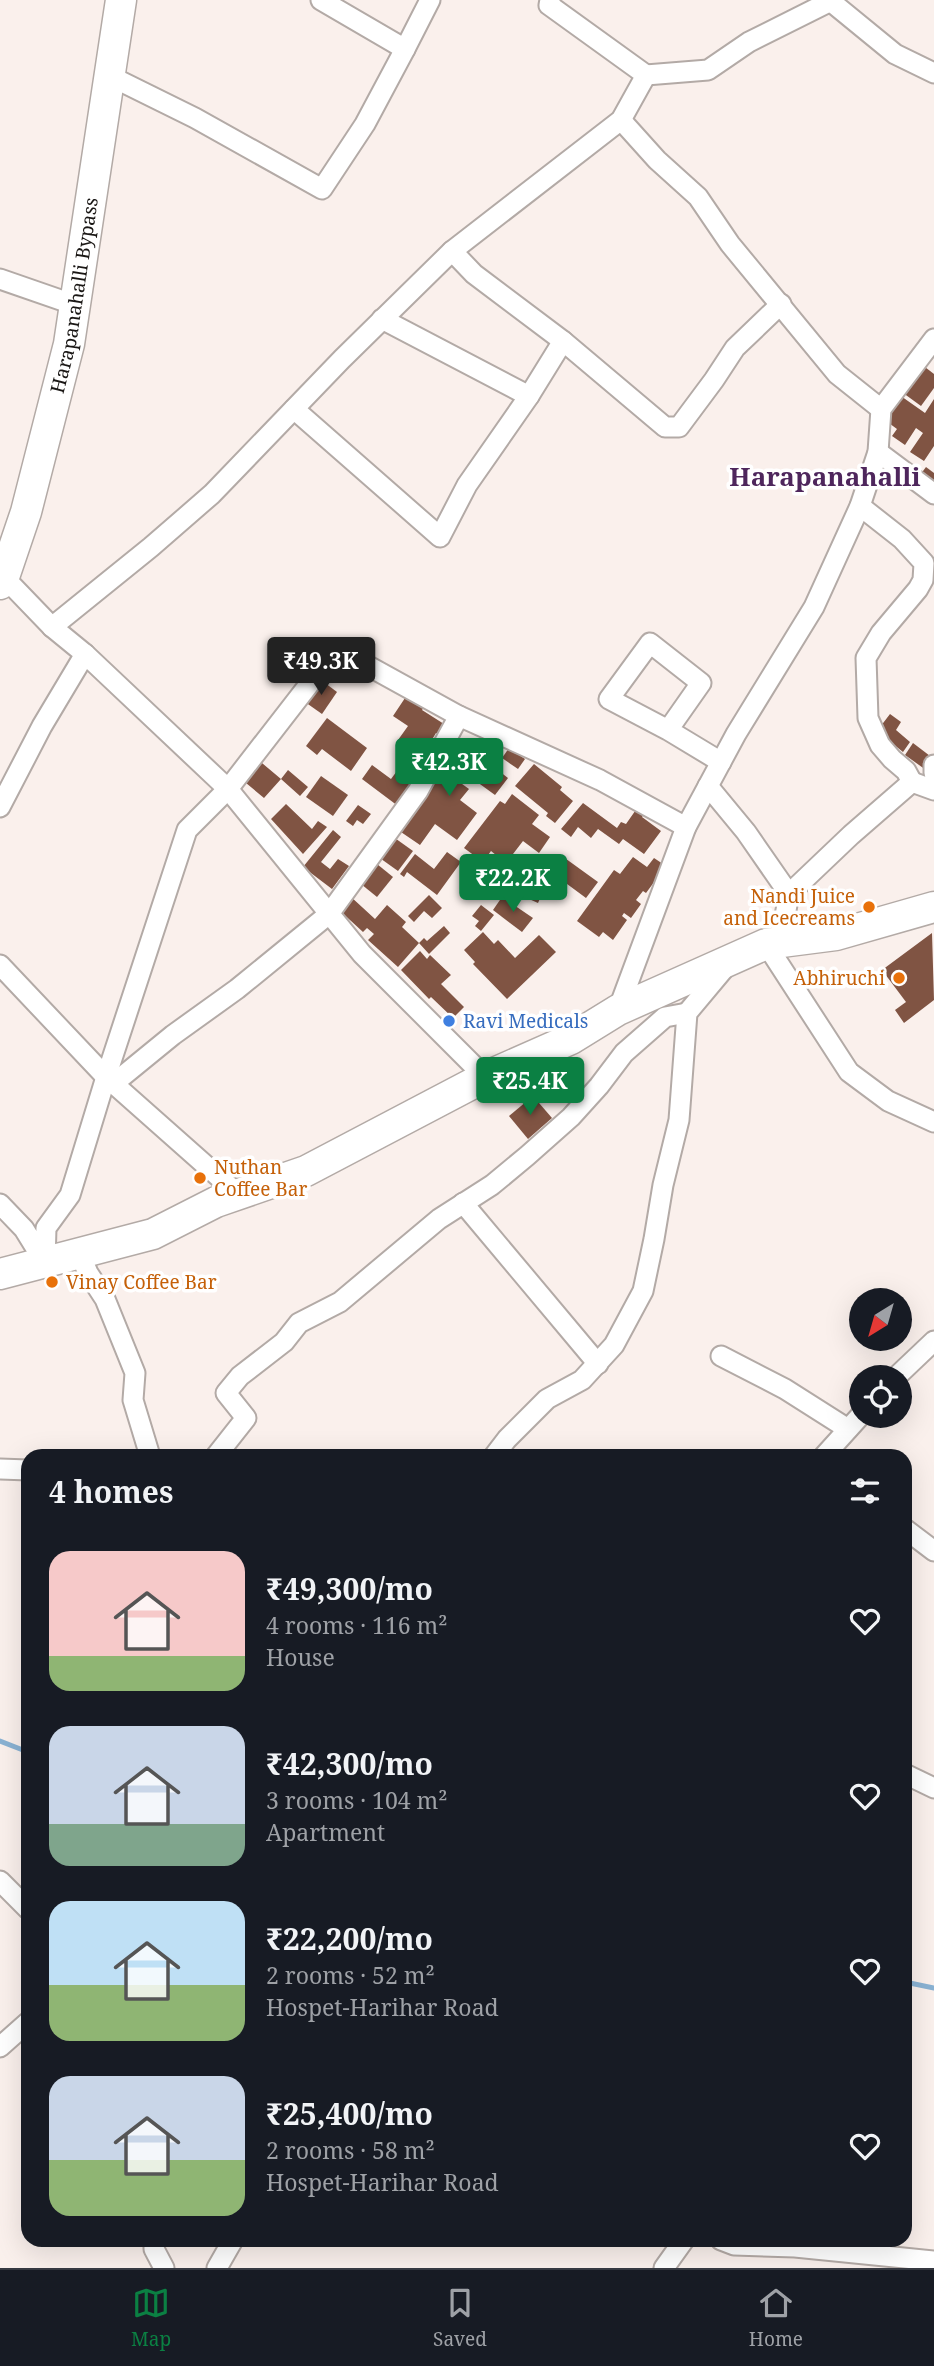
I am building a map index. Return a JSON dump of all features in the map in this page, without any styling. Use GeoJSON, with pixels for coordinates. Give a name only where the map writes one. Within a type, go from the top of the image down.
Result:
{"type":"FeatureCollection","features":[{"type":"Feature","properties":{"kind":"main road","name":"Harapanahalli Bypass"},"geometry":{"type":"LineString","coordinates":[[1,578],[26,512],[69,344],[121,0]]}},
{"type":"Feature","properties":{"kind":"main road"},"geometry":{"type":"LineString","coordinates":[[0,1274],[153,1234],[216,1202],[306,1171],[485,1077],[571,1039],[618,1010],[734,958],[780,942],[836,935],[934,907]]}},
{"type":"Feature","properties":{"kind":"street"},"geometry":{"type":"LineString","coordinates":[[321,0],[405,49]]}},
{"type":"Feature","properties":{"kind":"street"},"geometry":{"type":"LineString","coordinates":[[110,76],[195,118],[322,189],[365,124],[430,0]]}},
{"type":"Feature","properties":{"kind":"street"},"geometry":{"type":"LineString","coordinates":[[546,2],[646,75],[708,70],[749,42],[831,0],[895,54],[934,73]]}},
{"type":"Feature","properties":{"kind":"street"},"geometry":{"type":"LineString","coordinates":[[52,626],[152,547],[212,494],[452,251],[621,120],[646,75]]}},
{"type":"Feature","properties":{"kind":"street"},"geometry":{"type":"LineString","coordinates":[[621,120],[657,160],[698,197],[730,244],[837,373],[881,408]]}},
{"type":"Feature","properties":{"kind":"street"},"geometry":{"type":"LineString","coordinates":[[452,251],[474,274],[563,341],[665,428],[679,427],[735,348],[781,304]]}},
{"type":"Feature","properties":{"kind":"street"},"geometry":{"type":"LineString","coordinates":[[0,279],[75,305]]}},
{"type":"Feature","properties":{"kind":"street"},"geometry":{"type":"LineString","coordinates":[[382,319],[529,396]]}},
{"type":"Feature","properties":{"kind":"street"},"geometry":{"type":"LineString","coordinates":[[618,1010],[686,827],[721,762],[814,607],[860,506],[878,452],[881,408],[934,339]]}},
{"type":"Feature","properties":{"kind":"street"},"geometry":{"type":"LineString","coordinates":[[294,410],[440,537],[467,485],[529,396],[563,341]]}},
{"type":"Feature","properties":{"kind":"street"},"geometry":{"type":"LineString","coordinates":[[878,452],[934,494]]}},
{"type":"Feature","properties":{"kind":"street"},"geometry":{"type":"LineString","coordinates":[[860,506],[902,539],[924,563],[923,580],[918,589],[880,633],[866,658],[868,718],[880,745],[892,760],[906,771],[912,782],[934,790]]}},
{"type":"Feature","properties":{"kind":"street"},"geometry":{"type":"LineString","coordinates":[[1,578],[229,789],[362,954],[485,1077]]}},
{"type":"Feature","properties":{"kind":"street"},"geometry":{"type":"LineString","coordinates":[[668,730],[701,683],[650,643],[609,699],[721,762]]}},
{"type":"Feature","properties":{"kind":"street"},"geometry":{"type":"LineString","coordinates":[[45,1262],[46,1228],[70,1195],[109,1081],[187,830],[229,789],[314,678],[342,652],[459,716],[600,780],[686,827]]}},
{"type":"Feature","properties":{"kind":"street"},"geometry":{"type":"LineString","coordinates":[[0,807],[42,726],[85,654]]}},
{"type":"Feature","properties":{"kind":"street"},"geometry":{"type":"LineString","coordinates":[[109,1081],[237,989],[329,914],[418,791],[459,716]]}},
{"type":"Feature","properties":{"kind":"street"},"geometry":{"type":"LineString","coordinates":[[934,765],[934,773]]}},
{"type":"Feature","properties":{"kind":"street"},"geometry":{"type":"LineString","coordinates":[[912,782],[789,894],[780,942],[849,1072],[888,1101],[934,1122]]}},
{"type":"Feature","properties":{"kind":"street"},"geometry":{"type":"LineString","coordinates":[[708,786],[746,832],[789,894]]}},
{"type":"Feature","properties":{"kind":"street"},"geometry":{"type":"LineString","coordinates":[[500,1449],[547,1399],[582,1380],[597,1364],[614,1345],[643,1291],[663,1185],[679,1120],[687,1013],[734,958]]}},
{"type":"Feature","properties":{"kind":"street"},"geometry":{"type":"LineString","coordinates":[[0,965],[109,1081],[238,1194]]}},
{"type":"Feature","properties":{"kind":"street"},"geometry":{"type":"LineString","coordinates":[[222,1449],[246,1418],[226,1393],[240,1376],[284,1342],[299,1322],[340,1302],[463,1203],[492,1185],[571,1117],[624,1053],[664,1017],[687,1013]]}},
{"type":"Feature","properties":{"kind":"street"},"geometry":{"type":"LineString","coordinates":[[463,1203],[597,1364]]}},
{"type":"Feature","properties":{"kind":"street"},"geometry":{"type":"LineString","coordinates":[[0,1205],[24,1229],[45,1262]]}},
{"type":"Feature","properties":{"kind":"street"},"geometry":{"type":"LineString","coordinates":[[79,1254],[105,1298],[135,1373],[133,1400],[148,1449]]}},
{"type":"Feature","properties":{"kind":"street"},"geometry":{"type":"LineString","coordinates":[[908,1365],[934,1340]]}},
{"type":"Feature","properties":{"kind":"street"},"geometry":{"type":"LineString","coordinates":[[721,1356],[849,1420]]}},
{"type":"Feature","properties":{"kind":"street"},"geometry":{"type":"LineString","coordinates":[[830,1449],[849,1428]]}},
{"type":"Feature","properties":{"kind":"street"},"geometry":{"type":"LineString","coordinates":[[0,1469],[21,1470]]}},
{"type":"Feature","properties":{"kind":"street"},"geometry":{"type":"LineString","coordinates":[[912,1534],[934,1551]]}},
{"type":"Feature","properties":{"kind":"street"},"geometry":{"type":"LineString","coordinates":[[912,1777],[934,1788]]}},
{"type":"Feature","properties":{"kind":"street"},"geometry":{"type":"LineString","coordinates":[[0,1881],[21,1902]]}},
{"type":"Feature","properties":{"kind":"street"},"geometry":{"type":"LineString","coordinates":[[0,2047],[21,2028]]}},
{"type":"Feature","properties":{"kind":"street"},"geometry":{"type":"LineString","coordinates":[[154,2247],[164,2268]]}},
{"type":"Feature","properties":{"kind":"street"},"geometry":{"type":"LineString","coordinates":[[217,2268],[229,2247]]}},
{"type":"Feature","properties":{"kind":"street"},"geometry":{"type":"LineString","coordinates":[[664,2268],[679,2247]]}},
{"type":"Feature","properties":{"kind":"street"},"geometry":{"type":"LineString","coordinates":[[783,2247],[934,2261]]}},
{"type":"Feature","properties":{"kind":"building"},"geometry":{"type":"Polygon","coordinates":[[[921,364],[934,374],[934,388],[921,406],[899,390],[921,364]]]}},
{"type":"Feature","properties":{"kind":"building"},"geometry":{"type":"Polygon","coordinates":[[[898,394],[925,413],[934,399],[934,446],[924,461],[910,452],[923,433],[916,428],[905,445],[892,436],[897,429],[882,418],[898,394]]]}},
{"type":"Feature","properties":{"kind":"building"},"geometry":{"type":"Polygon","coordinates":[[[926,467],[934,473],[934,492],[917,479],[926,467]]]}},
{"type":"Feature","properties":{"kind":"building"},"geometry":{"type":"Polygon","coordinates":[[[321,680],[337,692],[322,714],[305,702],[321,680]]]}},
{"type":"Feature","properties":{"kind":"building"},"geometry":{"type":"Polygon","coordinates":[[[409,692],[427,703],[422,710],[444,724],[422,756],[398,740],[408,726],[393,716],[409,692]]]}},
{"type":"Feature","properties":{"kind":"building"},"geometry":{"type":"Polygon","coordinates":[[[890,714],[901,722],[896,730],[910,742],[903,752],[877,731],[890,714]]]}},
{"type":"Feature","properties":{"kind":"building"},"geometry":{"type":"Polygon","coordinates":[[[327,718],[367,748],[351,771],[322,749],[317,755],[306,746],[327,718]]]}},
{"type":"Feature","properties":{"kind":"building"},"geometry":{"type":"Polygon","coordinates":[[[913,743],[934,759],[926,770],[905,755],[913,743]]]}},
{"type":"Feature","properties":{"kind":"building"},"geometry":{"type":"Polygon","coordinates":[[[454,744],[483,765],[486,761],[508,778],[495,795],[473,779],[476,774],[457,760],[447,773],[469,789],[460,800],[477,813],[457,840],[435,824],[420,845],[398,830],[454,744]]]}},
{"type":"Feature","properties":{"kind":"building"},"geometry":{"type":"Polygon","coordinates":[[[509,748],[525,759],[518,769],[502,758],[509,748]]]}},
{"type":"Feature","properties":{"kind":"building"},"geometry":{"type":"Polygon","coordinates":[[[256,758],[281,779],[264,798],[240,778],[256,758]]]}},
{"type":"Feature","properties":{"kind":"building"},"geometry":{"type":"Polygon","coordinates":[[[534,764],[562,787],[560,790],[573,801],[555,823],[546,816],[548,813],[515,786],[534,764]]]}},
{"type":"Feature","properties":{"kind":"building"},"geometry":{"type":"Polygon","coordinates":[[[372,765],[391,779],[397,771],[414,784],[398,806],[362,779],[372,765]]]}},
{"type":"Feature","properties":{"kind":"building"},"geometry":{"type":"Polygon","coordinates":[[[288,770],[308,787],[300,796],[281,779],[288,770]]]}},
{"type":"Feature","properties":{"kind":"building"},"geometry":{"type":"Polygon","coordinates":[[[321,776],[348,795],[333,816],[306,797],[321,776]]]}},
{"type":"Feature","properties":{"kind":"building"},"geometry":{"type":"Polygon","coordinates":[[[512,794],[539,815],[532,824],[550,837],[539,853],[523,841],[506,863],[491,851],[483,862],[464,848],[500,801],[505,804],[512,794]]]}},
{"type":"Feature","properties":{"kind":"building"},"geometry":{"type":"Polygon","coordinates":[[[583,803],[617,828],[621,822],[626,824],[640,804],[647,810],[642,817],[661,831],[644,854],[623,839],[619,844],[598,829],[591,838],[578,827],[571,837],[561,829],[583,803]]]}},
{"type":"Feature","properties":{"kind":"building"},"geometry":{"type":"Polygon","coordinates":[[[286,804],[312,829],[318,821],[327,827],[303,854],[271,819],[286,804]]]}},
{"type":"Feature","properties":{"kind":"building"},"geometry":{"type":"Polygon","coordinates":[[[358,805],[371,814],[363,824],[357,820],[353,826],[346,821],[358,805]]]}},
{"type":"Feature","properties":{"kind":"building"},"geometry":{"type":"Polygon","coordinates":[[[333,830],[341,837],[321,862],[330,869],[338,859],[349,866],[332,889],[303,867],[333,830]]]}},
{"type":"Feature","properties":{"kind":"building"},"geometry":{"type":"Polygon","coordinates":[[[392,836],[413,851],[398,871],[377,856],[392,836]]]}},
{"type":"Feature","properties":{"kind":"building"},"geometry":{"type":"Polygon","coordinates":[[[447,852],[461,862],[437,895],[407,872],[404,877],[400,874],[415,854],[434,869],[447,852]]]}},
{"type":"Feature","properties":{"kind":"building"},"geometry":{"type":"Polygon","coordinates":[[[545,855],[557,863],[562,856],[598,882],[586,898],[563,881],[556,891],[534,871],[545,855]]]}},
{"type":"Feature","properties":{"kind":"building"},"geometry":{"type":"Polygon","coordinates":[[[633,857],[647,867],[654,858],[666,866],[646,893],[643,891],[636,900],[641,904],[631,918],[624,913],[622,916],[627,920],[613,940],[603,932],[599,937],[577,921],[614,870],[620,874],[633,857]]]}},
{"type":"Feature","properties":{"kind":"building"},"geometry":{"type":"Polygon","coordinates":[[[377,864],[393,877],[377,897],[361,884],[377,864]]]}},
{"type":"Feature","properties":{"kind":"building"},"geometry":{"type":"Polygon","coordinates":[[[525,870],[534,874],[531,881],[545,887],[538,903],[504,888],[512,871],[523,876],[525,870]]]}},
{"type":"Feature","properties":{"kind":"building"},"geometry":{"type":"Polygon","coordinates":[[[429,895],[442,908],[432,918],[424,911],[414,922],[408,916],[429,895]]]}},
{"type":"Feature","properties":{"kind":"building"},"geometry":{"type":"Polygon","coordinates":[[[350,896],[375,919],[387,905],[406,922],[402,927],[419,943],[398,967],[368,940],[374,934],[367,928],[363,932],[338,909],[350,896]]]}},
{"type":"Feature","properties":{"kind":"building"},"geometry":{"type":"Polygon","coordinates":[[[502,897],[533,918],[522,932],[493,910],[502,897]]]}},
{"type":"Feature","properties":{"kind":"building"},"geometry":{"type":"Polygon","coordinates":[[[481,905],[494,915],[481,931],[475,926],[479,921],[472,916],[481,905]]]}},
{"type":"Feature","properties":{"kind":"building"},"geometry":{"type":"Polygon","coordinates":[[[444,926],[450,933],[429,954],[419,943],[424,938],[427,941],[444,926]]]}},
{"type":"Feature","properties":{"kind":"building"},"geometry":{"type":"Polygon","coordinates":[[[483,932],[494,944],[498,940],[515,958],[539,935],[556,952],[507,999],[473,964],[475,962],[464,950],[483,932]]]}},
{"type":"Feature","properties":{"kind":"building"},"geometry":{"type":"Polygon","coordinates":[[[932,933],[934,1000],[904,1023],[895,1010],[906,1002],[882,970],[932,933]]]}},
{"type":"Feature","properties":{"kind":"building"},"geometry":{"type":"Polygon","coordinates":[[[420,951],[427,959],[430,955],[451,975],[441,984],[464,1007],[453,1018],[431,997],[429,999],[401,970],[420,951]]]}},
{"type":"Feature","properties":{"kind":"building"},"geometry":{"type":"Polygon","coordinates":[[[533,1096],[552,1118],[528,1139],[509,1116],[533,1096]]]}},
{"type":"Feature","properties":{"kind":"waterway"},"geometry":{"type":"LineString","coordinates":[[0,1741],[21,1749]]}},
{"type":"Feature","properties":{"kind":"waterway"},"geometry":{"type":"LineString","coordinates":[[912,1983],[934,1988]]}},
{"type":"Feature","properties":{"kind":"place","name":"Nandi Juice and Icecreams"},"geometry":{"type":"Point","coordinates":[869,907]}},
{"type":"Feature","properties":{"kind":"place","name":"Abhiruchi"},"geometry":{"type":"Point","coordinates":[899,978]}},
{"type":"Feature","properties":{"kind":"place","name":"Ravi Medicals"},"geometry":{"type":"Point","coordinates":[449,1021]}},
{"type":"Feature","properties":{"kind":"place","name":"Nuthan Coffee Bar"},"geometry":{"type":"Point","coordinates":[200,1178]}},
{"type":"Feature","properties":{"kind":"place","name":"Vinay Coffee Bar"},"geometry":{"type":"Point","coordinates":[52,1282]}},
{"type":"Feature","properties":{"kind":"district","name":"Harapanahalli"},"geometry":{"type":"Point","coordinates":[825,477]}}]}
